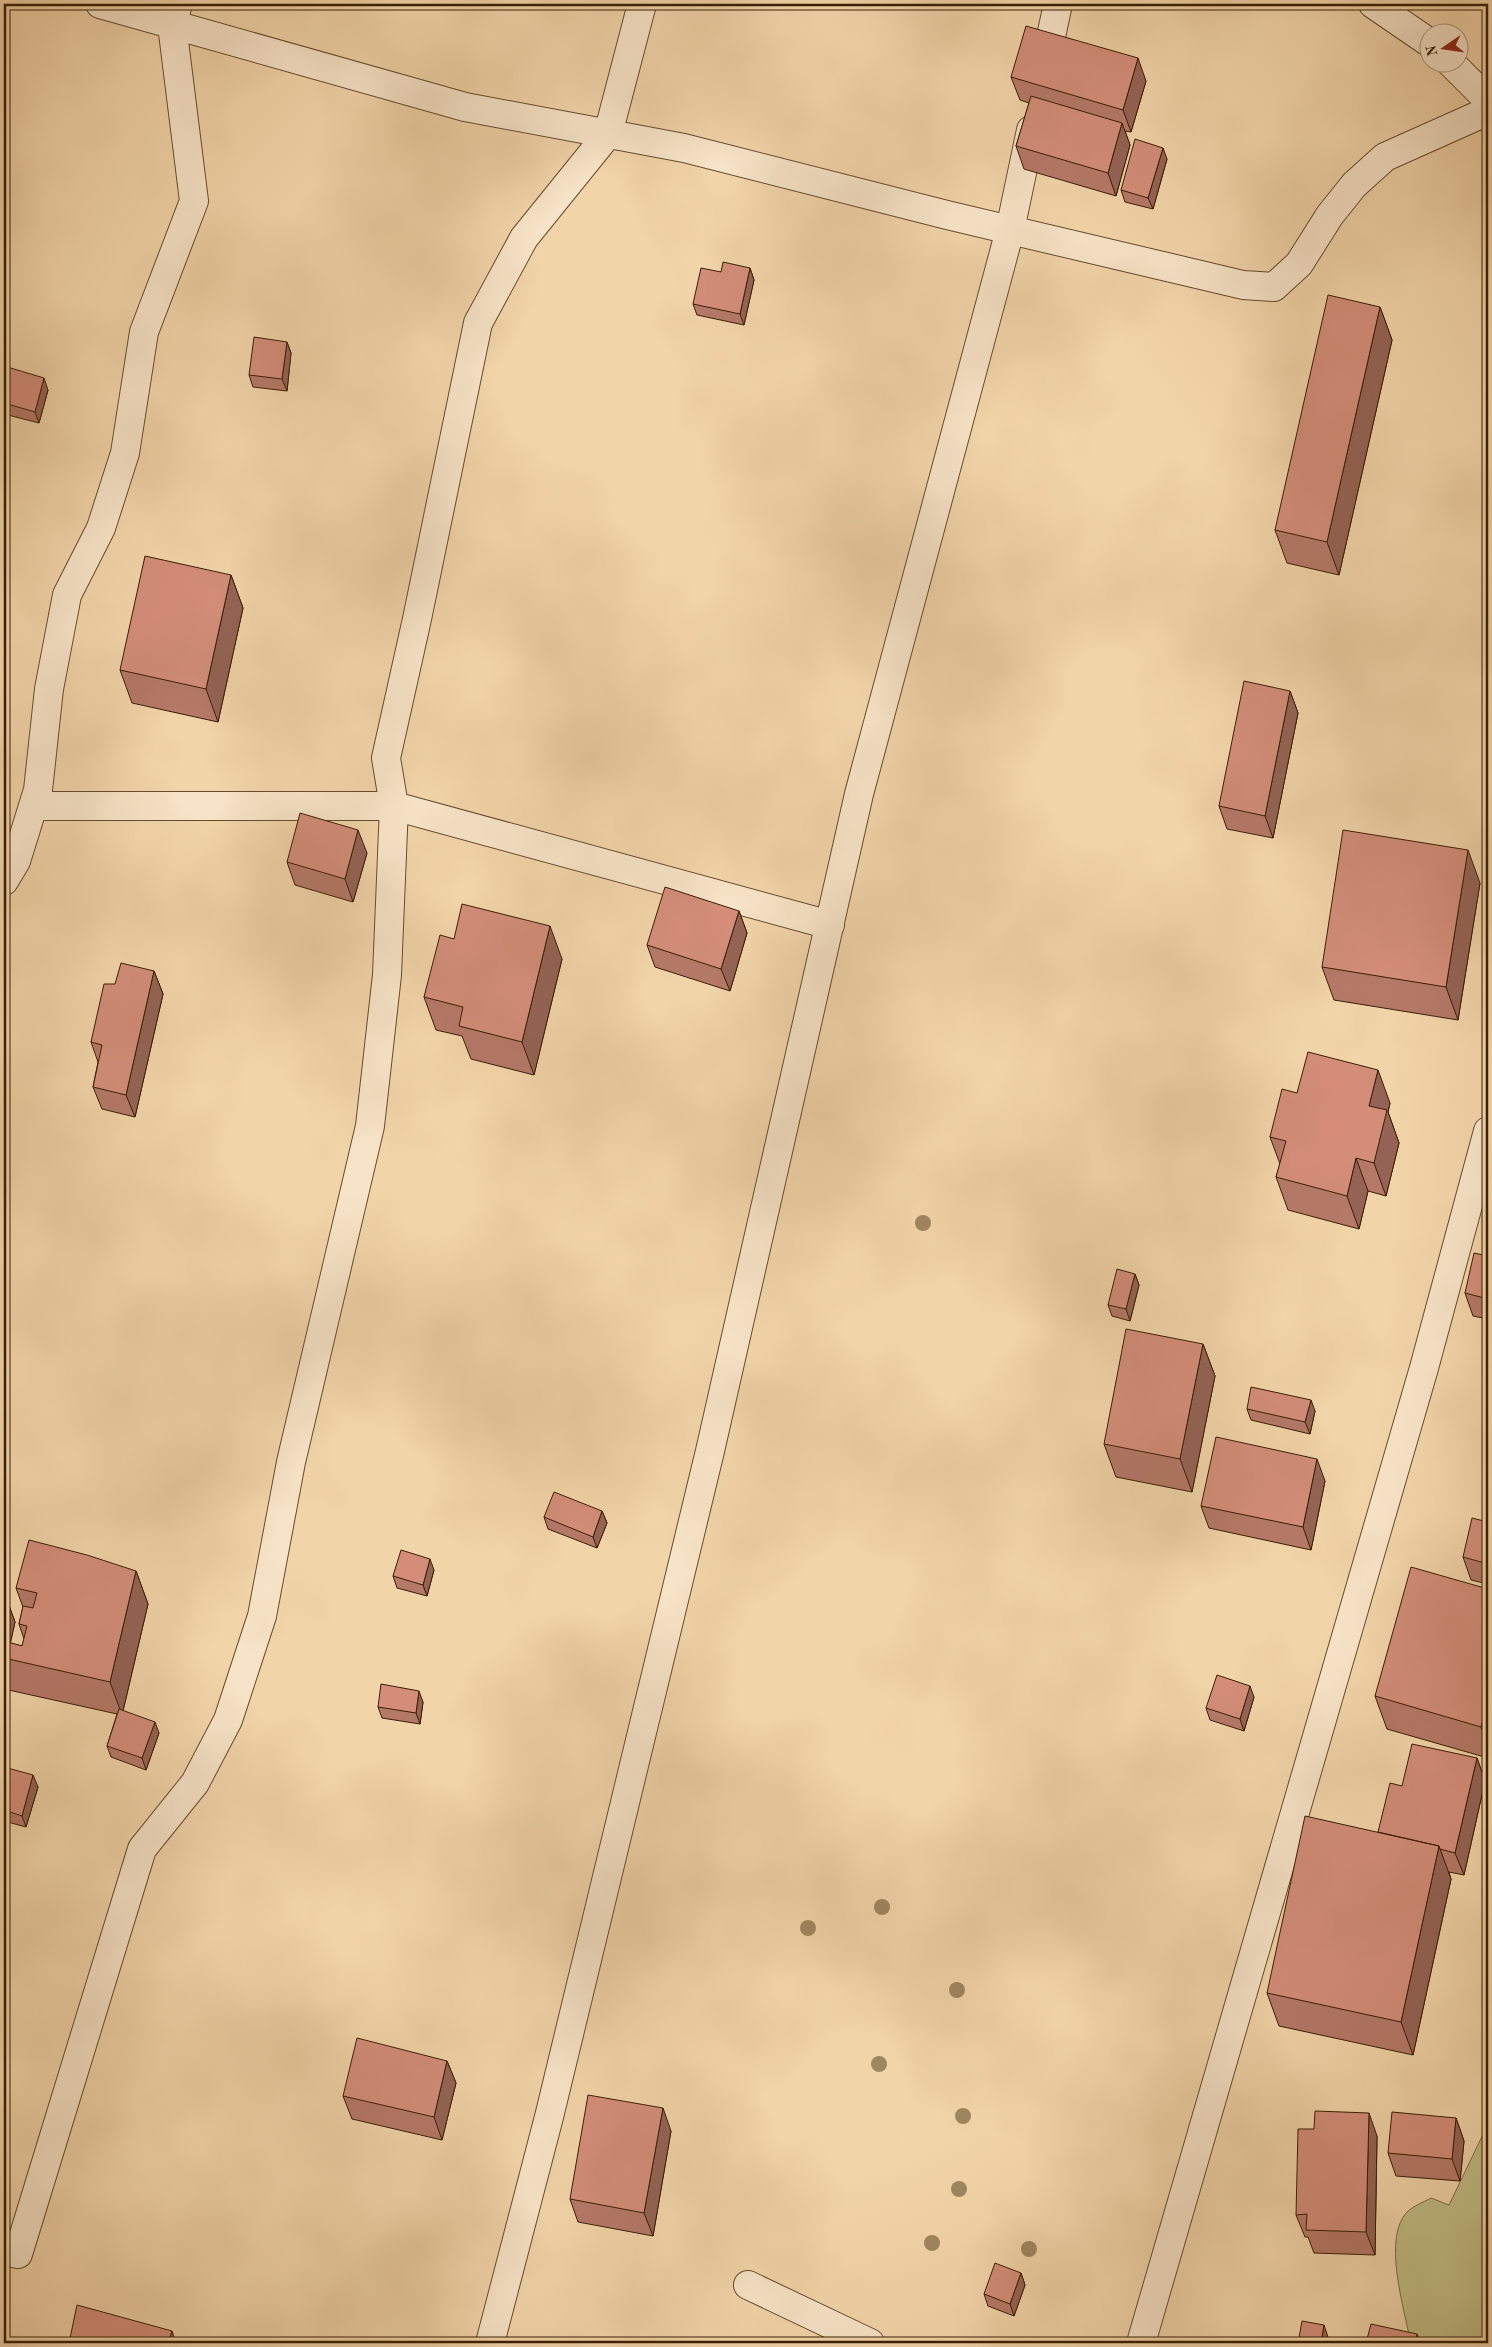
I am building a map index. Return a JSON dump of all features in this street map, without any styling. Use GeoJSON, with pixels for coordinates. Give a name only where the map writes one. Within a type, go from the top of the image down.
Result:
{"type":"FeatureCollection","features":[{"type":"Feature","properties":{"kind":"street"},"geometry":{"type":"LineString","coordinates":[[100,4],[175,14],[465,107],[684,148],[1010,230],[1244,285],[1274,287],[1300,264],[1330,214],[1354,184],[1385,157],[1488,111]]}},
{"type":"Feature","properties":{"kind":"street"},"geometry":{"type":"LineString","coordinates":[[4,2251],[18,2254],[142,1849],[196,1783],[224,1728],[262,1616],[291,1462],[370,1126],[387,975],[394,806],[386,758],[417,619],[478,323],[524,238],[608,134],[642,4]]}},
{"type":"Feature","properties":{"kind":"street"},"geometry":{"type":"LineString","coordinates":[[490,2343],[549,2117],[710,1451],[859,794],[1010,230],[1058,4]]}},
{"type":"Feature","properties":{"kind":"street"},"geometry":{"type":"LineString","coordinates":[[1373,4],[1420,36]]}},
{"type":"Feature","properties":{"kind":"street"},"geometry":{"type":"LineString","coordinates":[[4,881],[16,861],[38,790],[49,689],[67,595],[101,528],[122,463],[144,332],[194,201],[175,14]]}},
{"type":"Feature","properties":{"kind":"street"},"geometry":{"type":"LineString","coordinates":[[1460,72],[1488,100]]}},
{"type":"Feature","properties":{"kind":"street"},"geometry":{"type":"LineString","coordinates":[[33,806],[394,806],[830,925]]}},
{"type":"Feature","properties":{"kind":"street"},"geometry":{"type":"LineString","coordinates":[[1141,2343],[1424,1368],[1488,1131]]}},
{"type":"Feature","properties":{"kind":"street"},"geometry":{"type":"LineString","coordinates":[[748,2285],[870,2343]]}},
{"type":"Feature","properties":{"kind":"shaded area"},"geometry":{"type":"Polygon","coordinates":[[[1488,2124],[1488,2343],[1425,2343],[1409,2335],[1399,2289],[1396,2237],[1400,2223],[1409,2210],[1431,2198],[1449,2205],[1488,2124]]]}},
{"type":"Feature","properties":{"kind":"building"},"geometry":{"type":"Polygon","coordinates":[[[1026,26],[1138,58],[1123,110],[1011,77],[1026,26]]]}},
{"type":"Feature","properties":{"kind":"building"},"geometry":{"type":"Polygon","coordinates":[[[1031,96],[1122,123],[1108,173],[1016,146],[1031,96]]]}},
{"type":"Feature","properties":{"kind":"building"},"geometry":{"type":"Polygon","coordinates":[[[1135,139],[1163,148],[1148,198],[1121,190],[1135,139]]]}},
{"type":"Feature","properties":{"kind":"building"},"geometry":{"type":"Polygon","coordinates":[[[723,262],[750,268],[740,314],[693,304],[701,268],[721,272],[723,262]]]}},
{"type":"Feature","properties":{"kind":"building"},"geometry":{"type":"Polygon","coordinates":[[[1328,295],[1380,307],[1327,542],[1275,530],[1328,295]]]}},
{"type":"Feature","properties":{"kind":"building"},"geometry":{"type":"Polygon","coordinates":[[[254,337],[287,342],[282,379],[249,375],[254,337]]]}},
{"type":"Feature","properties":{"kind":"building"},"geometry":{"type":"Polygon","coordinates":[[[4,366],[44,378],[35,412],[4,403],[4,366]]]}},
{"type":"Feature","properties":{"kind":"building"},"geometry":{"type":"Polygon","coordinates":[[[145,556],[231,575],[206,689],[120,670],[145,556]]]}},
{"type":"Feature","properties":{"kind":"building"},"geometry":{"type":"Polygon","coordinates":[[[1244,681],[1290,691],[1265,816],[1219,806],[1244,681]]]}},
{"type":"Feature","properties":{"kind":"building"},"geometry":{"type":"Polygon","coordinates":[[[300,813],[358,830],[345,879],[287,862],[300,813]]]}},
{"type":"Feature","properties":{"kind":"building"},"geometry":{"type":"Polygon","coordinates":[[[1343,830],[1468,850],[1446,987],[1322,967],[1343,830]]]}},
{"type":"Feature","properties":{"kind":"building"},"geometry":{"type":"Polygon","coordinates":[[[665,887],[739,911],[721,969],[647,945],[665,887]]]}},
{"type":"Feature","properties":{"kind":"building"},"geometry":{"type":"Polygon","coordinates":[[[462,904],[550,926],[522,1042],[459,1026],[463,1007],[424,997],[440,935],[454,939],[462,904]]]}},
{"type":"Feature","properties":{"kind":"building"},"geometry":{"type":"Polygon","coordinates":[[[121,963],[154,971],[126,1095],[93,1087],[102,1045],[91,1042],[104,984],[115,984],[121,963]]]}},
{"type":"Feature","properties":{"kind":"building"},"geometry":{"type":"Polygon","coordinates":[[[1308,1052],[1378,1070],[1369,1106],[1387,1110],[1374,1163],[1356,1158],[1347,1196],[1276,1177],[1286,1141],[1270,1137],[1282,1089],[1297,1093],[1308,1052]]]}},
{"type":"Feature","properties":{"kind":"building"},"geometry":{"type":"Polygon","coordinates":[[[1474,1253],[1488,1256],[1488,1299],[1465,1293],[1474,1253]]]}},
{"type":"Feature","properties":{"kind":"building"},"geometry":{"type":"Polygon","coordinates":[[[1117,1269],[1135,1274],[1126,1309],[1108,1305],[1117,1269]]]}},
{"type":"Feature","properties":{"kind":"building"},"geometry":{"type":"Polygon","coordinates":[[[1126,1329],[1203,1344],[1180,1459],[1104,1444],[1126,1329]]]}},
{"type":"Feature","properties":{"kind":"building"},"geometry":{"type":"Polygon","coordinates":[[[1251,1387],[1311,1400],[1305,1422],[1247,1409],[1251,1387]]]}},
{"type":"Feature","properties":{"kind":"building"},"geometry":{"type":"Polygon","coordinates":[[[1216,1437],[1317,1459],[1303,1527],[1201,1506],[1216,1437]]]}},
{"type":"Feature","properties":{"kind":"building"},"geometry":{"type":"Polygon","coordinates":[[[554,1492],[602,1511],[593,1537],[544,1517],[554,1492]]]}},
{"type":"Feature","properties":{"kind":"building"},"geometry":{"type":"Polygon","coordinates":[[[1472,1518],[1488,1522],[1488,1564],[1463,1557],[1472,1518]]]}},
{"type":"Feature","properties":{"kind":"building"},"geometry":{"type":"Polygon","coordinates":[[[29,1540],[87,1555],[136,1571],[110,1682],[4,1658],[4,1641],[22,1646],[27,1626],[19,1624],[23,1606],[33,1608],[37,1593],[16,1588],[29,1540]]]}},
{"type":"Feature","properties":{"kind":"building"},"geometry":{"type":"Polygon","coordinates":[[[401,1550],[430,1559],[423,1585],[393,1576],[401,1550]]]}},
{"type":"Feature","properties":{"kind":"building"},"geometry":{"type":"Polygon","coordinates":[[[1411,1567],[1488,1589],[1488,1701],[1481,1727],[1375,1696],[1411,1567]]]}},
{"type":"Feature","properties":{"kind":"building"},"geometry":{"type":"Polygon","coordinates":[[[4,1599],[7,1600],[4,1613],[4,1599]]]}},
{"type":"Feature","properties":{"kind":"building"},"geometry":{"type":"Polygon","coordinates":[[[1217,1675],[1250,1686],[1240,1719],[1206,1708],[1217,1675]]]}},
{"type":"Feature","properties":{"kind":"building"},"geometry":{"type":"Polygon","coordinates":[[[381,1684],[419,1691],[416,1713],[378,1707],[381,1684]]]}},
{"type":"Feature","properties":{"kind":"building"},"geometry":{"type":"Polygon","coordinates":[[[119,1709],[155,1722],[142,1758],[107,1746],[119,1709]]]}},
{"type":"Feature","properties":{"kind":"building"},"geometry":{"type":"Polygon","coordinates":[[[1412,1744],[1477,1758],[1455,1853],[1440,1849],[1439,1846],[1378,1832],[1390,1783],[1402,1786],[1412,1744]]]}},
{"type":"Feature","properties":{"kind":"building"},"geometry":{"type":"Polygon","coordinates":[[[4,1767],[33,1775],[22,1816],[4,1810],[4,1767]]]}},
{"type":"Feature","properties":{"kind":"building"},"geometry":{"type":"Polygon","coordinates":[[[1305,1816],[1439,1846],[1401,2022],[1267,1993],[1305,1816]]]}},
{"type":"Feature","properties":{"kind":"building"},"geometry":{"type":"Polygon","coordinates":[[[357,2038],[447,2061],[434,2117],[343,2096],[357,2038]]]}},
{"type":"Feature","properties":{"kind":"building"},"geometry":{"type":"Polygon","coordinates":[[[588,2095],[663,2108],[644,2213],[570,2199],[588,2095]]]}},
{"type":"Feature","properties":{"kind":"building"},"geometry":{"type":"Polygon","coordinates":[[[1315,2111],[1369,2113],[1366,2232],[1306,2230],[1307,2214],[1296,2215],[1298,2129],[1314,2129],[1315,2111]]]}},
{"type":"Feature","properties":{"kind":"building"},"geometry":{"type":"Polygon","coordinates":[[[1392,2112],[1456,2118],[1452,2159],[1388,2153],[1392,2112]]]}},
{"type":"Feature","properties":{"kind":"building"},"geometry":{"type":"Polygon","coordinates":[[[995,2263],[1021,2273],[1010,2304],[984,2294],[995,2263]]]}},
{"type":"Feature","properties":{"kind":"building"},"geometry":{"type":"Polygon","coordinates":[[[77,2305],[172,2331],[168,2343],[69,2343],[77,2305]]]}},
{"type":"Feature","properties":{"kind":"building"},"geometry":{"type":"Polygon","coordinates":[[[1302,2321],[1324,2325],[1321,2343],[1298,2343],[1302,2321]]]}},
{"type":"Feature","properties":{"kind":"building"},"geometry":{"type":"Polygon","coordinates":[[[1371,2324],[1417,2334],[1415,2343],[1366,2343],[1371,2324]]]}}]}
